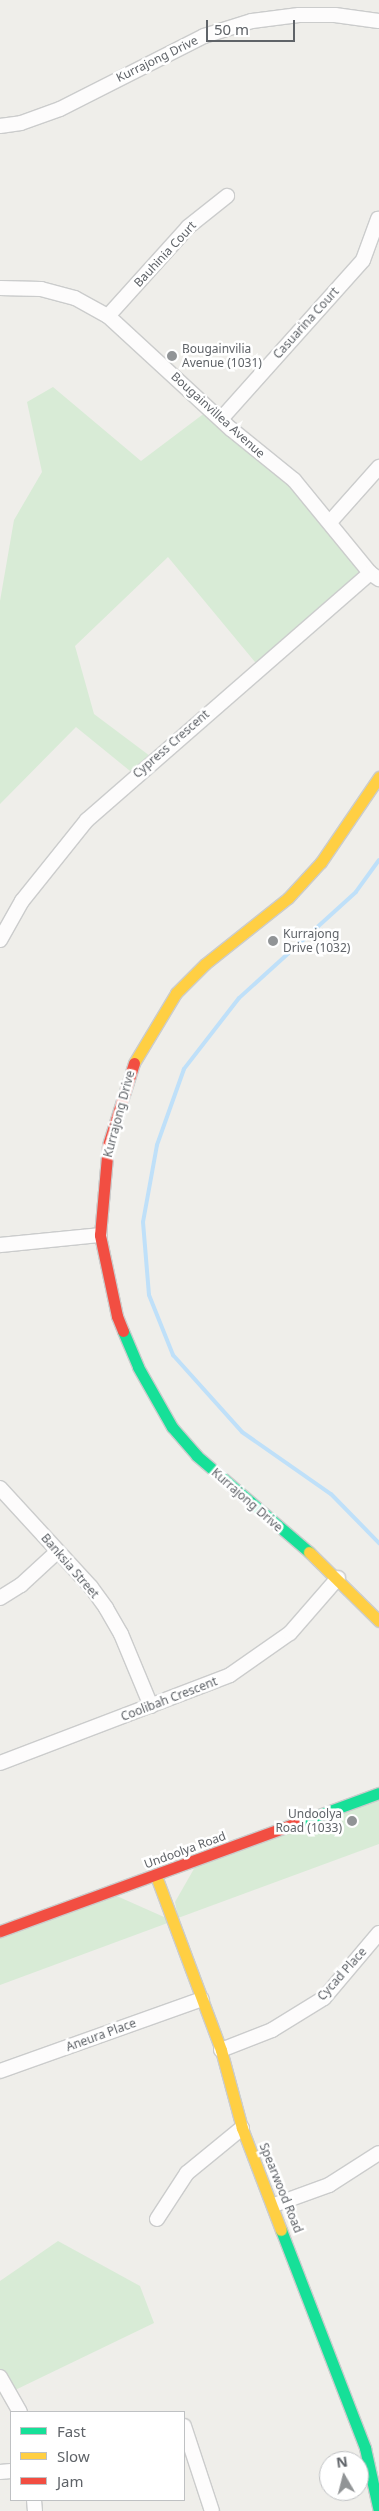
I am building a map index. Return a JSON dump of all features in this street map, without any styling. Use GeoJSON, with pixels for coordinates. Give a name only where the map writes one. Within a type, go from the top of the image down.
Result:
{"type":"FeatureCollection","features":[{"type":"Feature","properties":{"kind":"street","name":"Kurrajong Drive"},"geometry":{"type":"LineString","coordinates":[[0,126],[21,124],[60,109],[204,36],[252,21],[299,15],[335,15],[379,22]]}},
{"type":"Feature","properties":{"kind":"street","name":"Bauhinia Court"},"geometry":{"type":"LineString","coordinates":[[108,316],[188,227],[227,196]]}},
{"type":"Feature","properties":{"kind":"street","name":"Casuarina Court"},"geometry":{"type":"LineString","coordinates":[[221,419],[363,260],[378,219]]}},
{"type":"Feature","properties":{"kind":"street","name":"Bougainvillea Avenue"},"geometry":{"type":"LineString","coordinates":[[0,288],[41,289],[75,298],[108,316],[221,419],[294,480],[374,576]]}},
{"type":"Feature","properties":{"kind":"street"},"geometry":{"type":"LineString","coordinates":[[330,522],[379,466]]}},
{"type":"Feature","properties":{"kind":"street","name":"Cypress Crescent"},"geometry":{"type":"LineString","coordinates":[[0,940],[22,901],[86,820],[374,576]]}},
{"type":"Feature","properties":{"kind":"street","name":"Kurrajong Drive"},"geometry":{"type":"LineString","coordinates":[[379,778],[321,862],[288,898],[206,964],[176,993],[153,1028],[132,1066],[108,1145],[100,1236],[117,1316],[138,1367],[172,1427],[197,1456],[338,1578],[379,1621]]}},
{"type":"Feature","properties":{"kind":"street"},"geometry":{"type":"LineString","coordinates":[[0,1245],[100,1236]]}},
{"type":"Feature","properties":{"kind":"street","name":"Banksia Street"},"geometry":{"type":"LineString","coordinates":[[0,1488],[91,1587],[121,1634],[150,1706]]}},
{"type":"Feature","properties":{"kind":"street"},"geometry":{"type":"LineString","coordinates":[[0,1598],[21,1585],[58,1551]]}},
{"type":"Feature","properties":{"kind":"street","name":"Coolibah Crescent"},"geometry":{"type":"LineString","coordinates":[[0,1763],[230,1675],[259,1657],[290,1633],[338,1578]]}},
{"type":"Feature","properties":{"kind":"street","name":"Undoolya Road"},"geometry":{"type":"LineString","coordinates":[[0,1930],[156,1876],[379,1793]]}},
{"type":"Feature","properties":{"kind":"street","name":"Spearwood Road"},"geometry":{"type":"LineString","coordinates":[[156,1876],[221,2050],[242,2128],[274,2205],[365,2448],[378,2511]]}},
{"type":"Feature","properties":{"kind":"street","name":"Cycad Place"},"geometry":{"type":"LineString","coordinates":[[221,2050],[286,2023],[324,1998],[379,1932]]}},
{"type":"Feature","properties":{"kind":"street","name":"Aneura Place"},"geometry":{"type":"LineString","coordinates":[[0,2071],[202,1999]]}},
{"type":"Feature","properties":{"kind":"street"},"geometry":{"type":"LineString","coordinates":[[157,2219],[187,2173],[242,2128]]}},
{"type":"Feature","properties":{"kind":"street"},"geometry":{"type":"LineString","coordinates":[[274,2205],[329,2186],[379,2153]]}},
{"type":"Feature","properties":{"kind":"street"},"geometry":{"type":"LineString","coordinates":[[0,2377],[19,2411]]}},
{"type":"Feature","properties":{"kind":"street"},"geometry":{"type":"LineString","coordinates":[[185,2429],[212,2511]]}},
{"type":"Feature","properties":{"kind":"green space"},"geometry":{"type":"Polygon","coordinates":[[[53,387],[141,461],[210,409],[294,480],[370,573],[260,668],[168,557],[75,646],[94,714],[154,759],[135,775],[76,727],[0,804],[0,601],[14,520],[42,472],[27,402],[53,387]]]}},
{"type":"Feature","properties":{"kind":"green space"},"geometry":{"type":"Polygon","coordinates":[[[379,1793],[379,1844],[178,1918],[175,1902],[199,1860],[379,1793]]]}},
{"type":"Feature","properties":{"kind":"green space"},"geometry":{"type":"Polygon","coordinates":[[[110,1893],[173,1921],[0,1985],[0,1931],[110,1893]]]}},
{"type":"Feature","properties":{"kind":"green space"},"geometry":{"type":"Polygon","coordinates":[[[58,2241],[140,2286],[154,2323],[11,2392],[0,2377],[0,2281],[58,2241]]]}},
{"type":"Feature","properties":{"kind":"waterway"},"geometry":{"type":"LineString","coordinates":[[379,860],[356,892],[239,998],[184,1069],[157,1145],[143,1222],[149,1295],[173,1355],[242,1432],[331,1494],[379,1543]]}},
{"type":"Feature","properties":{"kind":"traffic: fast"},"geometry":{"type":"LineString","coordinates":[[123,1331],[138,1367],[172,1427],[197,1456],[309,1552]]}},
{"type":"Feature","properties":{"kind":"traffic: fast"},"geometry":{"type":"LineString","coordinates":[[297,1823],[379,1793]]}},
{"type":"Feature","properties":{"kind":"traffic: fast"},"geometry":{"type":"LineString","coordinates":[[281,2230],[365,2448],[379,2511]]}},
{"type":"Feature","properties":{"kind":"traffic: slow"},"geometry":{"type":"LineString","coordinates":[[134,1063],[176,993],[205,964],[288,898],[321,862],[379,777]]}},
{"type":"Feature","properties":{"kind":"traffic: slow"},"geometry":{"type":"LineString","coordinates":[[309,1552],[379,1621]]}},
{"type":"Feature","properties":{"kind":"traffic: slow"},"geometry":{"type":"LineString","coordinates":[[156,1876],[221,2050],[242,2128],[281,2230]]}},
{"type":"Feature","properties":{"kind":"traffic: jam"},"geometry":{"type":"LineString","coordinates":[[123,1331],[117,1316],[100,1235],[108,1145],[134,1063]]}},
{"type":"Feature","properties":{"kind":"traffic: jam"},"geometry":{"type":"LineString","coordinates":[[0,1931],[297,1823]]}},
{"type":"Feature","properties":{"kind":"place","name":"Bougainvilia Avenue (1031)"},"geometry":{"type":"Point","coordinates":[172,356]}},
{"type":"Feature","properties":{"kind":"place","name":"Kurrajong Drive (1032)"},"geometry":{"type":"Point","coordinates":[273,941]}},
{"type":"Feature","properties":{"kind":"place","name":"Undoolya Road (1033)"},"geometry":{"type":"Point","coordinates":[352,1821]}}]}
